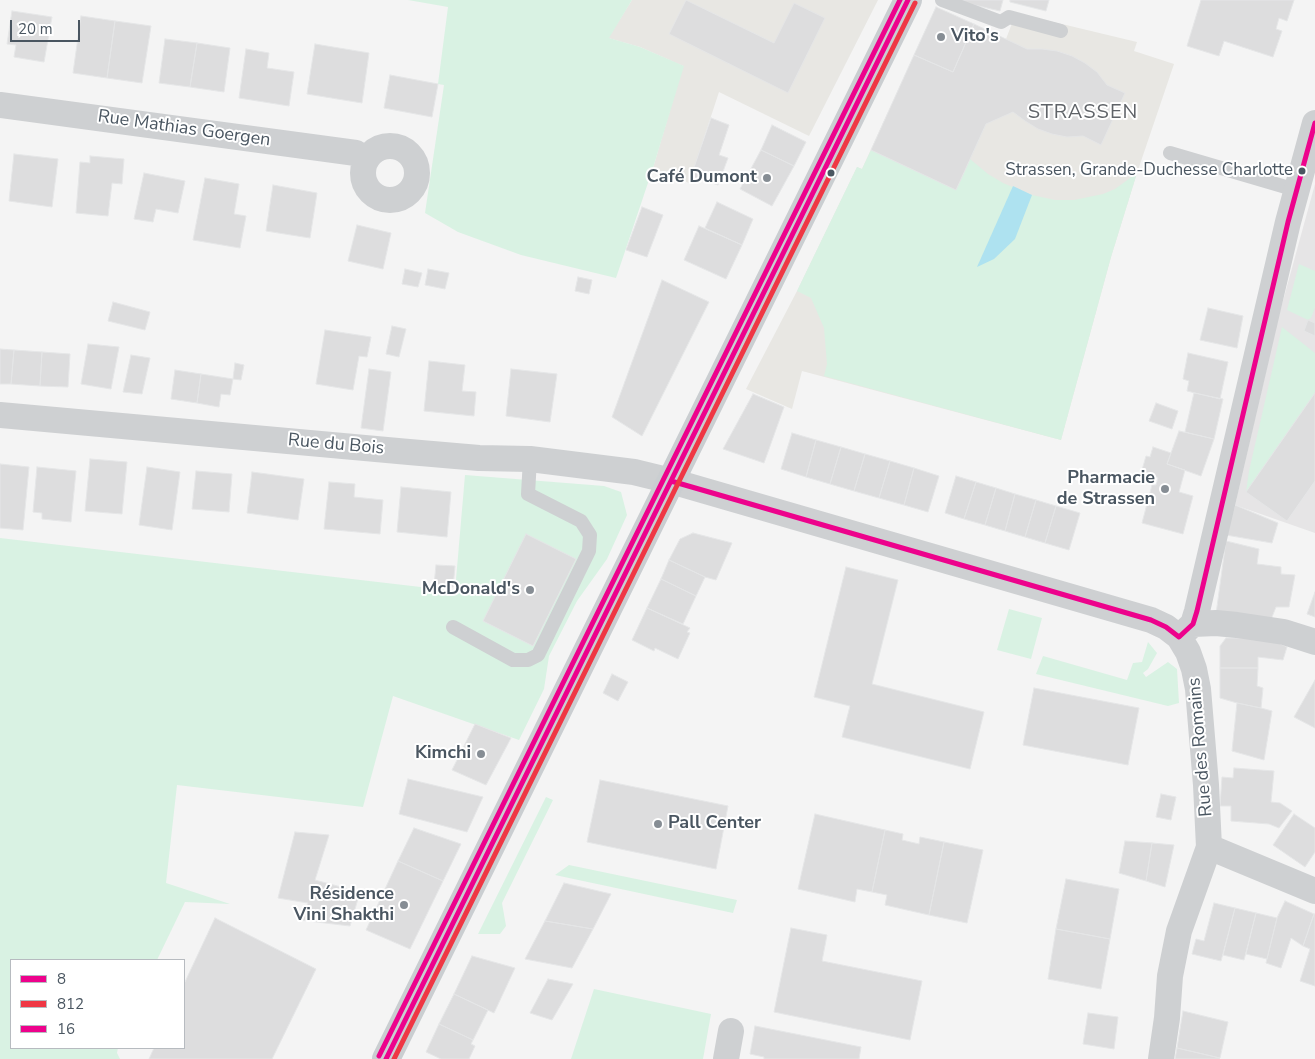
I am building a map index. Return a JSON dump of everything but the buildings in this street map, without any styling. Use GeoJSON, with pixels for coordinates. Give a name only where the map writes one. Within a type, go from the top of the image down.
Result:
{"type":"FeatureCollection","features":[{"type":"Feature","properties":{"kind":"main road"},"geometry":{"type":"LineString","coordinates":[[386,1059],[908,0]]}},
{"type":"Feature","properties":{"kind":"street","name":"Rue Mathias Goergen"},"geometry":{"type":"LineString","coordinates":[[0,104],[356,153],[366,161]]}},
{"type":"Feature","properties":{"kind":"street"},"geometry":{"type":"LineString","coordinates":[[1315,123],[1296,190],[1186,631],[1216,624],[1275,630],[1315,642]]}},
{"type":"Feature","properties":{"kind":"street","name":"Rue du Bois"},"geometry":{"type":"LineString","coordinates":[[0,415],[479,458],[530,459],[634,472],[671,481],[1151,620],[1166,627],[1186,631]]}},
{"type":"Feature","properties":{"kind":"street","name":"Rue des Romains"},"geometry":{"type":"LineString","coordinates":[[1160,1059],[1167,1018],[1170,976],[1179,932],[1209,847],[1198,690],[1188,652],[1186,631]]}},
{"type":"Feature","properties":{"kind":"street"},"geometry":{"type":"LineString","coordinates":[[1209,847],[1315,892]]}},
{"type":"Feature","properties":{"kind":"street"},"geometry":{"type":"LineString","coordinates":[[726,1059],[731,1031]]}},
{"type":"Feature","properties":{"kind":"lane"},"geometry":{"type":"LineString","coordinates":[[942,0],[1000,22],[1009,17],[1061,31]]}},
{"type":"Feature","properties":{"kind":"lane"},"geometry":{"type":"LineString","coordinates":[[1170,153],[1296,190]]}},
{"type":"Feature","properties":{"kind":"lane"},"geometry":{"type":"LineString","coordinates":[[453,627],[514,660],[528,660],[538,655],[589,551],[590,535],[581,521],[528,494],[530,459]]}},
{"type":"Feature","properties":{"kind":"shaded area"},"geometry":{"type":"Polygon","coordinates":[[[632,0],[878,0],[809,136],[719,92],[689,183],[653,168],[683,66],[640,47],[608,38],[632,0]]]}},
{"type":"Feature","properties":{"kind":"shaded area"},"geometry":{"type":"Polygon","coordinates":[[[936,7],[1006,39],[1016,13],[1137,42],[1134,51],[1174,64],[1111,257],[1061,440],[802,371],[792,409],[746,389],[797,291],[857,167],[862,169],[936,7]]]}},
{"type":"Feature","properties":{"kind":"shaded area"},"geometry":{"type":"Polygon","coordinates":[[[1315,184],[1315,533],[1235,505],[1278,319],[1315,184]]]}},
{"type":"Feature","properties":{"kind":"green space"},"geometry":{"type":"Polygon","coordinates":[[[408,0],[632,0],[609,38],[640,47],[684,66],[653,168],[616,278],[521,255],[458,232],[425,213],[444,85],[438,84],[448,7],[408,0]]]}},
{"type":"Feature","properties":{"kind":"green space"},"geometry":{"type":"Polygon","coordinates":[[[986,124],[970,159],[988,174],[1003,183],[1032,195],[1055,200],[1074,200],[1103,194],[1115,189],[1137,173],[1111,257],[1061,440],[824,376],[827,364],[824,328],[811,298],[797,291],[857,167],[862,169],[871,150],[909,168],[986,124]]]}},
{"type":"Feature","properties":{"kind":"green space"},"geometry":{"type":"Polygon","coordinates":[[[1299,264],[1315,271],[1315,307],[1311,318],[1308,320],[1287,310],[1299,264]]]}},
{"type":"Feature","properties":{"kind":"green space"},"geometry":{"type":"Polygon","coordinates":[[[1282,327],[1315,353],[1315,393],[1246,492],[1249,471],[1282,327]]]}},
{"type":"Feature","properties":{"kind":"green space"},"geometry":{"type":"Polygon","coordinates":[[[465,475],[604,486],[621,492],[627,515],[607,559],[577,601],[549,656],[544,689],[519,740],[393,696],[363,807],[177,785],[166,883],[230,904],[185,902],[157,959],[10,959],[10,1049],[118,1049],[117,1053],[120,1059],[0,1059],[0,538],[455,591],[465,475]]]}},
{"type":"Feature","properties":{"kind":"green space"},"geometry":{"type":"Polygon","coordinates":[[[1009,609],[1042,618],[1031,659],[997,650],[1009,609]]]}},
{"type":"Feature","properties":{"kind":"green space"},"geometry":{"type":"Polygon","coordinates":[[[1148,642],[1157,653],[1148,669],[1143,673],[1146,677],[1168,662],[1177,669],[1179,703],[1168,706],[1036,674],[1043,656],[1127,680],[1133,663],[1142,662],[1148,642]]]}},
{"type":"Feature","properties":{"kind":"green space"},"geometry":{"type":"Polygon","coordinates":[[[546,797],[553,800],[502,903],[506,926],[500,934],[478,934],[546,797]]]}},
{"type":"Feature","properties":{"kind":"green space"},"geometry":{"type":"Polygon","coordinates":[[[569,865],[737,900],[733,913],[555,875],[569,865]]]}},
{"type":"Feature","properties":{"kind":"green space"},"geometry":{"type":"Polygon","coordinates":[[[594,989],[711,1014],[703,1059],[571,1059],[594,989]]]}},
{"type":"Feature","properties":{"kind":"water"},"geometry":{"type":"Polygon","coordinates":[[[1013,186],[1032,195],[1015,239],[994,259],[977,267],[1013,186]]]}},
{"type":"Feature","properties":{"kind":"transit line","name":"16"},"geometry":{"type":"LineString","coordinates":[[379,1056],[900,0]]}},
{"type":"Feature","properties":{"kind":"transit line","name":"8"},"geometry":{"type":"LineString","coordinates":[[386,1059],[908,0]]}},
{"type":"Feature","properties":{"kind":"transit line","name":"812"},"geometry":{"type":"LineString","coordinates":[[394,1059],[915,3]]}},
{"type":"Feature","properties":{"kind":"transit line","name":"8"},"geometry":{"type":"LineString","coordinates":[[671,481],[1151,620],[1166,627],[1179,637],[1193,624],[1197,611],[1288,222],[1315,123]]}},
{"type":"Feature","properties":{"kind":"place","name":"Vito's"},"geometry":{"type":"Point","coordinates":[941,37]}},
{"type":"Feature","properties":{"kind":"place","name":"Strassen, Grande-Duchesse Charlotte"},"geometry":{"type":"Point","coordinates":[1302,171]}},
{"type":"Feature","properties":{"kind":"place","name":"Café Dumont"},"geometry":{"type":"Point","coordinates":[767,178]}},
{"type":"Feature","properties":{"kind":"place","name":"Pharmacie de Strassen"},"geometry":{"type":"Point","coordinates":[1165,489]}},
{"type":"Feature","properties":{"kind":"place","name":"McDonald's"},"geometry":{"type":"Point","coordinates":[530,590]}},
{"type":"Feature","properties":{"kind":"place","name":"Kimchi"},"geometry":{"type":"Point","coordinates":[481,754]}},
{"type":"Feature","properties":{"kind":"place","name":"Pall Center"},"geometry":{"type":"Point","coordinates":[658,824]}},
{"type":"Feature","properties":{"kind":"place","name":"Résidence Vini Shakthi"},"geometry":{"type":"Point","coordinates":[404,905]}},
{"type":"Feature","properties":{"kind":"district","name":"STRASSEN"},"geometry":{"type":"Point","coordinates":[1083,113]}}]}
